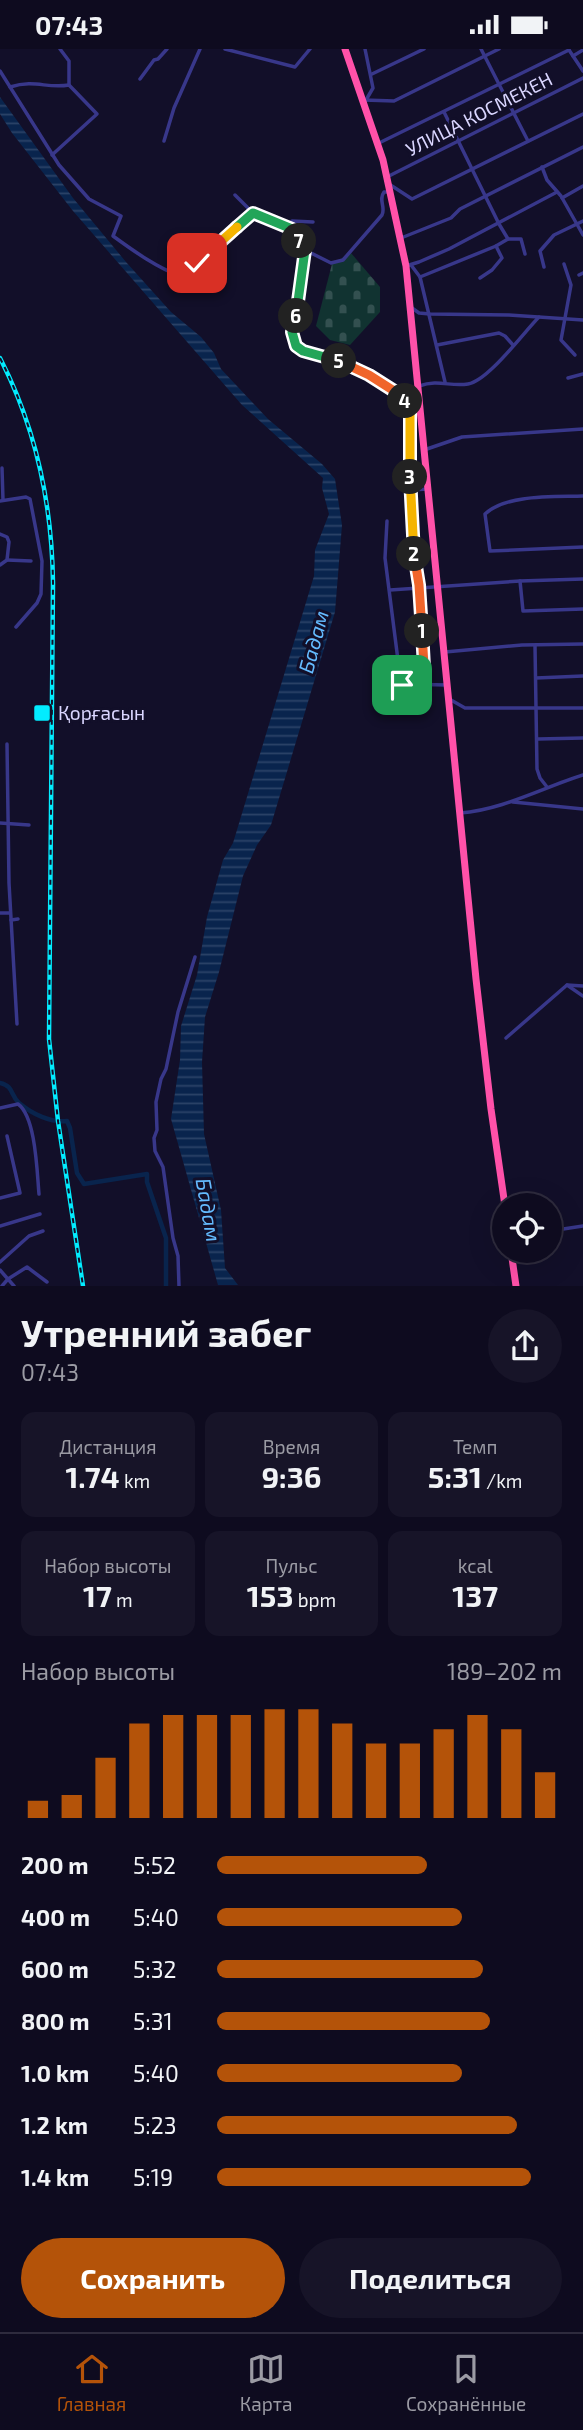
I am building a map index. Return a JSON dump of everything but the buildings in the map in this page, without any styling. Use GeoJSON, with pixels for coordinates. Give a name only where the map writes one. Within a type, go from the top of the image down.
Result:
{"type":"FeatureCollection","features":[{"type":"Feature","properties":{"kind":"highway"},"geometry":{"type":"LineString","coordinates":[[345,49],[378,143],[408,265],[409,303],[443,653],[488,1085],[503,1193]]}},
{"type":"Feature","properties":{"kind":"highway"},"geometry":{"type":"LineString","coordinates":[[513,1263],[516,1286]]}},
{"type":"Feature","properties":{"kind":"street"},"geometry":{"type":"LineString","coordinates":[[52,155],[97,114],[69,85],[69,61],[60,49]]}},
{"type":"Feature","properties":{"kind":"street"},"geometry":{"type":"LineString","coordinates":[[141,79],[154,60],[167,49]]}},
{"type":"Feature","properties":{"kind":"street"},"geometry":{"type":"LineString","coordinates":[[164,141],[174,108],[200,49]]}},
{"type":"Feature","properties":{"kind":"street"},"geometry":{"type":"LineString","coordinates":[[226,49],[295,67],[310,49]]}},
{"type":"Feature","properties":{"kind":"street"},"geometry":{"type":"LineString","coordinates":[[365,49],[373,87],[365,100],[394,101],[499,49]]}},
{"type":"Feature","properties":{"kind":"street"},"geometry":{"type":"LineString","coordinates":[[372,74],[424,49]]}},
{"type":"Feature","properties":{"kind":"street"},"geometry":{"type":"LineString","coordinates":[[481,49],[528,141]]}},
{"type":"Feature","properties":{"kind":"street"},"geometry":{"type":"LineString","coordinates":[[378,143],[569,50],[583,71]]}},
{"type":"Feature","properties":{"kind":"street"},"geometry":{"type":"LineString","coordinates":[[573,56],[583,50]]}},
{"type":"Feature","properties":{"kind":"street"},"geometry":{"type":"LineString","coordinates":[[0,71],[52,155],[89,199],[121,216],[113,236],[142,257],[182,277],[253,213]]}},
{"type":"Feature","properties":{"kind":"street","name":"УЛИЦА КОСМЕКЕН"},"geometry":{"type":"LineString","coordinates":[[389,185],[459,140],[583,78]]}},
{"type":"Feature","properties":{"kind":"street"},"geometry":{"type":"LineString","coordinates":[[10,87],[35,82],[69,85]]}},
{"type":"Feature","properties":{"kind":"street"},"geometry":{"type":"LineString","coordinates":[[444,112],[508,239]]}},
{"type":"Feature","properties":{"kind":"street"},"geometry":{"type":"LineString","coordinates":[[313,222],[292,221],[292,229],[305,250],[331,263],[340,262],[382,215],[381,198],[389,185],[412,199],[583,114]]}},
{"type":"Feature","properties":{"kind":"street"},"geometry":{"type":"LineString","coordinates":[[401,237],[451,218],[460,209],[485,195],[583,146]]}},
{"type":"Feature","properties":{"kind":"street"},"geometry":{"type":"LineString","coordinates":[[542,167],[547,180],[562,198],[583,235]]}},
{"type":"Feature","properties":{"kind":"street"},"geometry":{"type":"LineString","coordinates":[[562,198],[583,186]]}},
{"type":"Feature","properties":{"kind":"street"},"geometry":{"type":"LineString","coordinates":[[445,382],[420,277],[408,265],[499,224],[557,192]]}},
{"type":"Feature","properties":{"kind":"street"},"geometry":{"type":"LineString","coordinates":[[235,195],[253,213],[292,229]]}},
{"type":"Feature","properties":{"kind":"street"},"geometry":{"type":"LineString","coordinates":[[544,267],[540,251],[554,235],[583,221]]}},
{"type":"Feature","properties":{"kind":"street"},"geometry":{"type":"LineString","coordinates":[[420,277],[508,239],[521,239],[525,254]]}},
{"type":"Feature","properties":{"kind":"street"},"geometry":{"type":"LineString","coordinates":[[480,278],[492,270],[502,258],[496,246]]}},
{"type":"Feature","properties":{"kind":"street"},"geometry":{"type":"LineString","coordinates":[[305,250],[292,332],[296,346],[303,351],[332,358],[369,375],[402,396],[410,410],[413,547],[419,587],[425,685]]}},
{"type":"Feature","properties":{"kind":"street"},"geometry":{"type":"LineString","coordinates":[[564,264],[570,285],[561,340],[575,355]]}},
{"type":"Feature","properties":{"kind":"street"},"geometry":{"type":"LineString","coordinates":[[409,303],[419,313],[564,317],[583,320]]}},
{"type":"Feature","properties":{"kind":"street"},"geometry":{"type":"LineString","coordinates":[[418,386],[430,382],[471,383],[498,363],[539,317]]}},
{"type":"Feature","properties":{"kind":"street"},"geometry":{"type":"LineString","coordinates":[[438,345],[499,333],[513,345]]}},
{"type":"Feature","properties":{"kind":"street"},"geometry":{"type":"LineString","coordinates":[[568,377],[583,375]]}},
{"type":"Feature","properties":{"kind":"street"},"geometry":{"type":"LineString","coordinates":[[410,410],[421,415]]}},
{"type":"Feature","properties":{"kind":"street"},"geometry":{"type":"LineString","coordinates":[[424,450],[462,436],[583,429]]}},
{"type":"Feature","properties":{"kind":"street"},"geometry":{"type":"LineString","coordinates":[[2,468],[2,500],[26,497],[33,505],[43,573],[41,594],[37,603],[16,627]]}},
{"type":"Feature","properties":{"kind":"street"},"geometry":{"type":"LineString","coordinates":[[410,490],[428,489]]}},
{"type":"Feature","properties":{"kind":"street"},"geometry":{"type":"LineString","coordinates":[[583,496],[531,499],[503,504],[485,514],[490,551],[583,547]]}},
{"type":"Feature","properties":{"kind":"street"},"geometry":{"type":"LineString","coordinates":[[387,521],[385,558],[401,685],[447,685]]}},
{"type":"Feature","properties":{"kind":"street"},"geometry":{"type":"LineString","coordinates":[[0,534],[7,537],[9,542],[7,561]]}},
{"type":"Feature","properties":{"kind":"street"},"geometry":{"type":"LineString","coordinates":[[0,565],[7,561],[31,561]]}},
{"type":"Feature","properties":{"kind":"street"},"geometry":{"type":"LineString","coordinates":[[390,590],[583,579]]}},
{"type":"Feature","properties":{"kind":"street"},"geometry":{"type":"LineString","coordinates":[[520,581],[523,611],[583,609]]}},
{"type":"Feature","properties":{"kind":"street"},"geometry":{"type":"LineString","coordinates":[[443,653],[583,644]]}},
{"type":"Feature","properties":{"kind":"street"},"geometry":{"type":"LineString","coordinates":[[535,646],[537,769],[547,787]]}},
{"type":"Feature","properties":{"kind":"street"},"geometry":{"type":"LineString","coordinates":[[536,678],[583,676]]}},
{"type":"Feature","properties":{"kind":"street"},"geometry":{"type":"LineString","coordinates":[[449,699],[465,708],[583,708]]}},
{"type":"Feature","properties":{"kind":"street"},"geometry":{"type":"LineString","coordinates":[[538,739],[583,738]]}},
{"type":"Feature","properties":{"kind":"street"},"geometry":{"type":"LineString","coordinates":[[7,744],[10,913],[17,1024]]}},
{"type":"Feature","properties":{"kind":"street"},"geometry":{"type":"LineString","coordinates":[[460,813],[510,802],[583,775]]}},
{"type":"Feature","properties":{"kind":"street"},"geometry":{"type":"LineString","coordinates":[[510,802],[583,809]]}},
{"type":"Feature","properties":{"kind":"street"},"geometry":{"type":"LineString","coordinates":[[0,823],[29,825]]}},
{"type":"Feature","properties":{"kind":"street"},"geometry":{"type":"LineString","coordinates":[[0,913],[10,913]]}},
{"type":"Feature","properties":{"kind":"street"},"geometry":{"type":"LineString","coordinates":[[11,920],[18,919]]}},
{"type":"Feature","properties":{"kind":"street"},"geometry":{"type":"LineString","coordinates":[[178,1286],[178,1256],[163,1167],[155,1151],[154,1138],[157,1130],[156,1103],[161,1079],[166,1069],[178,1011],[195,957]]}},
{"type":"Feature","properties":{"kind":"street"},"geometry":{"type":"LineString","coordinates":[[567,985],[583,996]]}},
{"type":"Feature","properties":{"kind":"street"},"geometry":{"type":"LineString","coordinates":[[506,1038],[567,985],[583,986]]}},
{"type":"Feature","properties":{"kind":"street"},"geometry":{"type":"LineString","coordinates":[[0,1108],[18,1104],[25,1109],[32,1132],[39,1194]]}},
{"type":"Feature","properties":{"kind":"street"},"geometry":{"type":"LineString","coordinates":[[0,1198],[20,1193],[7,1136]]}},
{"type":"Feature","properties":{"kind":"street"},"geometry":{"type":"LineString","coordinates":[[0,1226],[40,1214]]}},
{"type":"Feature","properties":{"kind":"street"},"geometry":{"type":"LineString","coordinates":[[562,1229],[583,1226]]}},
{"type":"Feature","properties":{"kind":"street"},"geometry":{"type":"LineString","coordinates":[[0,1262],[29,1236],[43,1231]]}},
{"type":"Feature","properties":{"kind":"street"},"geometry":{"type":"LineString","coordinates":[[2,1286],[27,1267],[47,1282]]}},
{"type":"Feature","properties":{"kind":"street"},"geometry":{"type":"LineString","coordinates":[[0,1270],[14,1286]]}},
{"type":"Feature","properties":{"kind":"green space"},"geometry":{"type":"Polygon","coordinates":[[[351,253],[380,287],[380,312],[350,345],[330,340],[316,326],[332,264],[351,253]]]}},
{"type":"Feature","properties":{"kind":"water","name":"Бадам"},"geometry":{"type":"Polygon","coordinates":[[[0,97],[73,198],[126,262],[171,312],[201,337],[214,353],[221,369],[268,419],[322,464],[335,479],[342,525],[335,612],[271,825],[257,845],[243,876],[205,1017],[202,1062],[204,1134],[221,1210],[225,1268],[238,1285],[218,1285],[171,1119],[180,1060],[181,1026],[197,975],[207,917],[223,860],[233,843],[314,576],[315,550],[329,514],[322,488],[323,478],[242,405],[73,211],[12,133],[0,114],[0,97]]]}},
{"type":"Feature","properties":{"kind":"waterway"},"geometry":{"type":"LineString","coordinates":[[0,1083],[8,1086],[16,1100],[30,1111],[48,1119],[67,1121],[77,1173],[84,1184],[147,1174],[147,1182],[166,1238],[166,1286]]}},
{"type":"Feature","properties":{"kind":"railway"},"geometry":{"type":"LineString","coordinates":[[0,358],[23,412],[40,467],[52,554],[49,1039],[58,1121],[83,1286]]}},
{"type":"Feature","properties":{"kind":"place","name":"Қорғасын"},"geometry":{"type":"Point","coordinates":[42,713]}},
{"type":"Feature","properties":{"kind":"route"},"geometry":{"type":"LineString","coordinates":[[197,263],[253,213],[292,229],[305,250],[292,340],[303,351],[332,358],[369,375],[402,396],[410,410],[413,547],[419,585],[425,685],[402,685]]}}]}
